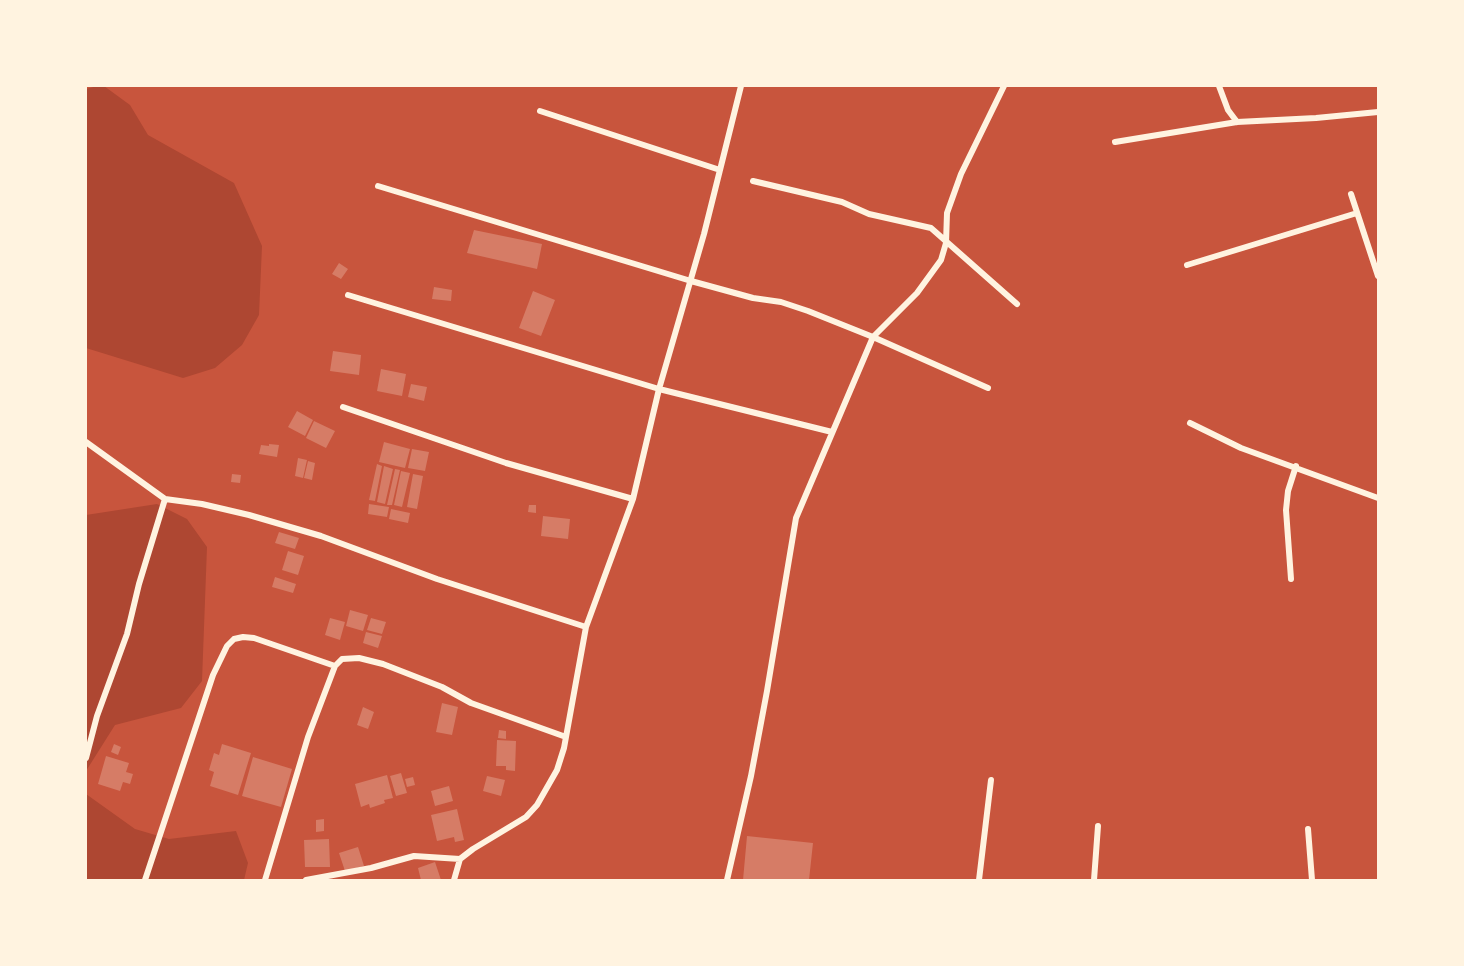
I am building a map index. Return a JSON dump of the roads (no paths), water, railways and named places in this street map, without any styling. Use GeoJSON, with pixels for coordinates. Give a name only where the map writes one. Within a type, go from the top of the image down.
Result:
{"type":"FeatureCollection","features":[{"type":"Feature","properties":{"kind":"street"},"geometry":{"type":"LineString","coordinates":[[454,880],[460,859],[526,817],[537,805],[557,770],[566,737],[586,627],[633,499],[659,389],[691,280],[741,86]]}},
{"type":"Feature","properties":{"kind":"street"},"geometry":{"type":"LineString","coordinates":[[727,880],[751,776],[796,518],[873,337],[917,293],[941,260],[946,243],[947,213],[961,174],[1004,86]]}},
{"type":"Feature","properties":{"kind":"street"},"geometry":{"type":"LineString","coordinates":[[1219,86],[1228,110],[1237,122]]}},
{"type":"Feature","properties":{"kind":"street"},"geometry":{"type":"LineString","coordinates":[[540,111],[720,170]]}},
{"type":"Feature","properties":{"kind":"street"},"geometry":{"type":"LineString","coordinates":[[1115,142],[1237,122],[1378,112]]}},
{"type":"Feature","properties":{"kind":"street"},"geometry":{"type":"LineString","coordinates":[[753,181],[842,202],[869,214],[931,228],[1017,304]]}},
{"type":"Feature","properties":{"kind":"street"},"geometry":{"type":"LineString","coordinates":[[378,186],[753,298],[781,302],[873,337],[988,388]]}},
{"type":"Feature","properties":{"kind":"street"},"geometry":{"type":"LineString","coordinates":[[1351,194],[1378,276]]}},
{"type":"Feature","properties":{"kind":"street"},"geometry":{"type":"LineString","coordinates":[[1187,264],[1357,213]]}},
{"type":"Feature","properties":{"kind":"street"},"geometry":{"type":"LineString","coordinates":[[348,295],[659,389],[832,432]]}},
{"type":"Feature","properties":{"kind":"street"},"geometry":{"type":"LineString","coordinates":[[343,407],[506,463],[633,499]]}},
{"type":"Feature","properties":{"kind":"street"},"geometry":{"type":"LineString","coordinates":[[1190,423],[1241,448],[1296,466],[1378,498]]}},
{"type":"Feature","properties":{"kind":"street"},"geometry":{"type":"LineString","coordinates":[[86,442],[165,499],[202,504],[249,515],[321,536],[437,579],[586,627]]}},
{"type":"Feature","properties":{"kind":"street"},"geometry":{"type":"LineString","coordinates":[[1291,579],[1286,510],[1288,491],[1296,466]]}},
{"type":"Feature","properties":{"kind":"street"},"geometry":{"type":"LineString","coordinates":[[86,758],[97,716],[127,634],[139,584],[165,499]]}},
{"type":"Feature","properties":{"kind":"street"},"geometry":{"type":"LineString","coordinates":[[145,880],[213,675],[227,646],[234,639],[254,638],[335,666]]}},
{"type":"Feature","properties":{"kind":"street"},"geometry":{"type":"LineString","coordinates":[[265,880],[308,737],[335,666],[342,659],[359,658],[383,664],[442,687],[471,703],[566,737]]}},
{"type":"Feature","properties":{"kind":"street"},"geometry":{"type":"LineString","coordinates":[[980,880],[991,780]]}},
{"type":"Feature","properties":{"kind":"street"},"geometry":{"type":"LineString","coordinates":[[1094,880],[1098,826]]}},
{"type":"Feature","properties":{"kind":"street"},"geometry":{"type":"LineString","coordinates":[[1308,829],[1312,880]]}},
{"type":"Feature","properties":{"kind":"street"},"geometry":{"type":"LineString","coordinates":[[306,880],[371,868],[414,856],[460,859]]}}]}
